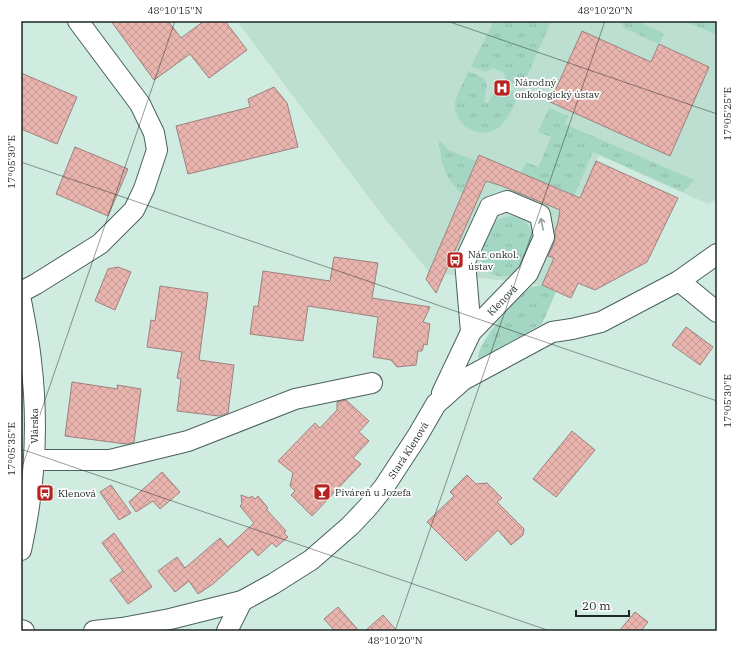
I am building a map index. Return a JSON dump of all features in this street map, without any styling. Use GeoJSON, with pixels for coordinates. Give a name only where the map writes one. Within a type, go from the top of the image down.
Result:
{"type":"FeatureCollection","features":[{"type":"Feature","properties":{"kind":"street"},"geometry":{"type":"LineString","coordinates":[[21,292],[100,244],[134,210],[144,189],[157,150],[154,133],[140,104],[78,21]]}},
{"type":"Feature","properties":{"kind":"street","name":"Klenová"},"geometry":{"type":"LineString","coordinates":[[436,404],[471,332],[528,273],[544,237],[540,214],[507,201],[490,207],[465,261],[471,332]]}},
{"type":"Feature","properties":{"kind":"street","name":"Stará Klenová"},"geometry":{"type":"LineString","coordinates":[[94,631],[122,628],[170,619],[242,601],[273,584],[310,560],[368,507],[384,487],[418,435],[436,404],[462,380],[546,334],[601,322],[679,281],[717,254]]}},
{"type":"Feature","properties":{"kind":"street"},"geometry":{"type":"LineString","coordinates":[[679,281],[717,312]]}},
{"type":"Feature","properties":{"kind":"street","name":"Vlárska"},"geometry":{"type":"LineString","coordinates":[[21,301],[31,362],[28,418],[35,460],[29,512],[21,550]]}},
{"type":"Feature","properties":{"kind":"street"},"geometry":{"type":"LineString","coordinates":[[35,460],[110,460],[188,441],[295,398],[372,383]]}},
{"type":"Feature","properties":{"kind":"street"},"geometry":{"type":"LineString","coordinates":[[227,631],[242,601]]}},
{"type":"Feature","properties":{"kind":"shaded area","name":"Národný onkologický ústav"},"geometry":{"type":"Polygon","coordinates":[[[237,21],[717,21],[717,199],[708,204],[599,155],[542,285],[429,272],[382,215],[237,21]]]}},
{"type":"Feature","properties":{"kind":"green space"},"geometry":{"type":"Polygon","coordinates":[[[494,21],[551,22],[522,87],[506,80],[504,73],[493,68],[485,72],[471,66],[494,21]]]}},
{"type":"Feature","properties":{"kind":"green space"},"geometry":{"type":"Polygon","coordinates":[[[620,21],[637,21],[664,33],[659,44],[624,28],[620,21]]]}},
{"type":"Feature","properties":{"kind":"green space"},"geometry":{"type":"Polygon","coordinates":[[[684,21],[717,21],[717,35],[684,21]]]}},
{"type":"Feature","properties":{"kind":"green space"},"geometry":{"type":"Polygon","coordinates":[[[468,71],[484,78],[487,85],[484,102],[488,103],[497,89],[502,87],[519,94],[508,117],[498,128],[491,132],[476,132],[469,129],[458,118],[455,103],[468,71]]]}},
{"type":"Feature","properties":{"kind":"green space"},"geometry":{"type":"Polygon","coordinates":[[[549,108],[568,116],[565,124],[694,180],[683,192],[593,152],[574,196],[521,173],[526,162],[538,167],[551,137],[538,132],[549,108]]]}},
{"type":"Feature","properties":{"kind":"green space"},"geometry":{"type":"Polygon","coordinates":[[[439,140],[449,150],[476,161],[462,193],[451,182],[444,170],[439,140]]]}},
{"type":"Feature","properties":{"kind":"green space"},"geometry":{"type":"Polygon","coordinates":[[[512,216],[524,221],[530,229],[532,239],[531,245],[524,262],[516,272],[505,276],[494,275],[482,264],[480,260],[480,252],[491,226],[501,218],[512,216]]]}},
{"type":"Feature","properties":{"kind":"green space"},"geometry":{"type":"Polygon","coordinates":[[[542,285],[556,292],[542,324],[481,359],[478,358],[484,342],[507,310],[530,288],[542,285]]]}},
{"type":"Feature","properties":{"kind":"building"},"geometry":{"type":"Polygon","coordinates":[[[111,21],[168,21],[181,38],[204,21],[225,21],[247,50],[209,78],[190,54],[154,80],[111,21]]]}},
{"type":"Feature","properties":{"kind":"building"},"geometry":{"type":"Polygon","coordinates":[[[582,31],[651,62],[659,44],[709,67],[670,156],[550,102],[582,31]]]}},
{"type":"Feature","properties":{"kind":"building"},"geometry":{"type":"Polygon","coordinates":[[[21,73],[77,97],[57,144],[21,129],[21,73]]]}},
{"type":"Feature","properties":{"kind":"building"},"geometry":{"type":"Polygon","coordinates":[[[274,87],[287,103],[298,147],[188,174],[176,126],[250,107],[248,99],[274,87]]]}},
{"type":"Feature","properties":{"kind":"building"},"geometry":{"type":"Polygon","coordinates":[[[75,147],[128,169],[108,216],[56,194],[75,147]]]}},
{"type":"Feature","properties":{"kind":"building"},"geometry":{"type":"Polygon","coordinates":[[[479,155],[580,198],[596,161],[678,198],[647,262],[595,290],[578,283],[571,298],[542,285],[554,258],[548,256],[555,241],[555,231],[560,210],[486,181],[436,293],[426,279],[479,155]]]}},
{"type":"Feature","properties":{"kind":"building"},"geometry":{"type":"Polygon","coordinates":[[[334,257],[378,263],[372,298],[430,307],[423,322],[430,324],[427,345],[424,344],[422,351],[418,351],[416,365],[397,367],[391,360],[373,357],[378,317],[308,306],[303,341],[250,334],[254,306],[258,307],[263,271],[330,281],[334,257]]]}},
{"type":"Feature","properties":{"kind":"building"},"geometry":{"type":"Polygon","coordinates":[[[118,267],[131,272],[115,310],[95,301],[108,269],[118,267]]]}},
{"type":"Feature","properties":{"kind":"building"},"geometry":{"type":"Polygon","coordinates":[[[160,286],[208,293],[199,360],[234,365],[228,413],[219,416],[177,411],[181,379],[177,378],[182,352],[147,347],[151,320],[155,321],[160,286]]]}},
{"type":"Feature","properties":{"kind":"building"},"geometry":{"type":"Polygon","coordinates":[[[686,327],[713,347],[700,365],[672,345],[686,327]]]}},
{"type":"Feature","properties":{"kind":"building"},"geometry":{"type":"Polygon","coordinates":[[[72,382],[118,389],[117,385],[141,389],[134,442],[126,444],[65,436],[72,382]]]}},
{"type":"Feature","properties":{"kind":"building"},"geometry":{"type":"Polygon","coordinates":[[[346,400],[369,421],[359,432],[369,441],[353,458],[361,464],[312,516],[291,495],[295,491],[290,486],[293,473],[278,461],[315,423],[320,428],[337,410],[337,402],[346,400]]]}},
{"type":"Feature","properties":{"kind":"building"},"geometry":{"type":"Polygon","coordinates":[[[572,431],[595,450],[556,497],[533,479],[572,431]]]}},
{"type":"Feature","properties":{"kind":"building"},"geometry":{"type":"Polygon","coordinates":[[[162,472],[180,492],[160,509],[153,501],[136,512],[129,502],[162,472]]]}},
{"type":"Feature","properties":{"kind":"building"},"geometry":{"type":"Polygon","coordinates":[[[467,475],[476,484],[487,483],[502,498],[497,502],[524,529],[523,535],[511,545],[498,530],[466,561],[427,522],[454,496],[450,492],[467,475]]]}},
{"type":"Feature","properties":{"kind":"building"},"geometry":{"type":"Polygon","coordinates":[[[111,485],[131,513],[119,520],[100,492],[111,485]]]}},
{"type":"Feature","properties":{"kind":"building"},"geometry":{"type":"Polygon","coordinates":[[[241,495],[249,498],[252,496],[255,499],[258,496],[268,508],[266,509],[286,531],[284,533],[288,537],[276,547],[272,543],[258,556],[252,549],[213,584],[198,594],[189,581],[175,592],[158,571],[177,557],[185,568],[220,538],[228,547],[254,523],[240,506],[242,504],[241,495]]]}},
{"type":"Feature","properties":{"kind":"building"},"geometry":{"type":"Polygon","coordinates":[[[114,533],[152,587],[128,604],[110,580],[123,571],[102,543],[114,533]]]}},
{"type":"Feature","properties":{"kind":"building"},"geometry":{"type":"Polygon","coordinates":[[[338,607],[359,631],[335,631],[324,619],[338,607]]]}},
{"type":"Feature","properties":{"kind":"building"},"geometry":{"type":"Polygon","coordinates":[[[635,612],[648,622],[641,631],[619,631],[635,612]]]}},
{"type":"Feature","properties":{"kind":"building"},"geometry":{"type":"Polygon","coordinates":[[[383,615],[397,631],[365,631],[383,615]]]}},
{"type":"Feature","properties":{"kind":"place","name":"Národný onkologický ústav"},"geometry":{"type":"Point","coordinates":[502,88]}},
{"type":"Feature","properties":{"kind":"place","name":"Nár. onkol. ústav"},"geometry":{"type":"Point","coordinates":[455,260]}},
{"type":"Feature","properties":{"kind":"place","name":"Piváreň u Jozefa"},"geometry":{"type":"Point","coordinates":[322,492]}},
{"type":"Feature","properties":{"kind":"place","name":"Klenová"},"geometry":{"type":"Point","coordinates":[45,493]}}]}
